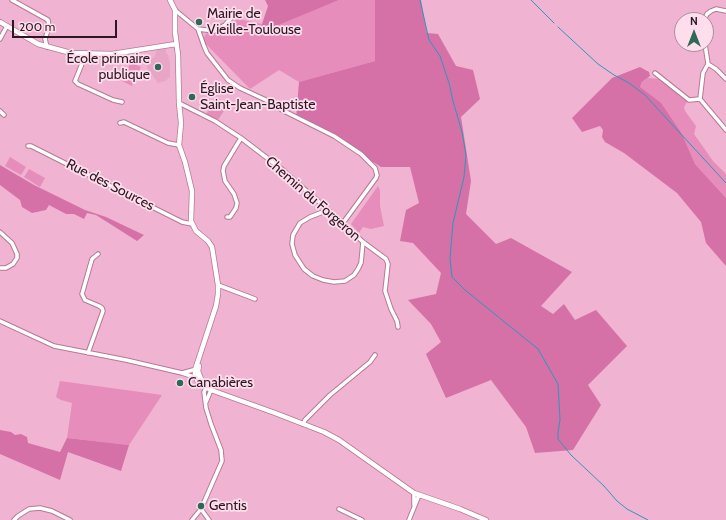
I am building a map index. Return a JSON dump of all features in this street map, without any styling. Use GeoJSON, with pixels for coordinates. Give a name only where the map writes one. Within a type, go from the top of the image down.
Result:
{"type":"FeatureCollection","features":[{"type":"Feature","properties":{"kind":"street"},"geometry":{"type":"LineString","coordinates":[[12,0],[48,20],[49,27],[45,39],[47,47]]}},
{"type":"Feature","properties":{"kind":"street"},"geometry":{"type":"LineString","coordinates":[[170,0],[175,10],[198,29],[207,53],[228,80],[240,88],[334,136],[361,154],[375,168],[377,175],[376,178],[343,223]]}},
{"type":"Feature","properties":{"kind":"street"},"geometry":{"type":"LineString","coordinates":[[710,12],[716,9],[726,11]]}},
{"type":"Feature","properties":{"kind":"street"},"geometry":{"type":"LineString","coordinates":[[175,10],[175,44],[178,60],[181,123],[178,145],[185,162],[192,191],[192,224],[196,231],[208,241],[212,247],[218,285],[216,306],[201,352],[197,373],[209,388],[324,432],[339,440],[416,494],[453,506],[486,520]]}},
{"type":"Feature","properties":{"kind":"street"},"geometry":{"type":"LineString","coordinates":[[198,29],[214,31],[225,25],[232,17]]}},
{"type":"Feature","properties":{"kind":"street"},"geometry":{"type":"LineString","coordinates":[[0,22],[38,44],[71,53],[112,54],[175,44]]}},
{"type":"Feature","properties":{"kind":"street"},"geometry":{"type":"LineString","coordinates":[[0,39],[7,26]]}},
{"type":"Feature","properties":{"kind":"street"},"geometry":{"type":"LineString","coordinates":[[38,44],[45,39]]}},
{"type":"Feature","properties":{"kind":"street"},"geometry":{"type":"LineString","coordinates":[[707,52],[708,64],[703,73],[700,99],[726,130]]}},
{"type":"Feature","properties":{"kind":"street"},"geometry":{"type":"LineString","coordinates":[[86,54],[76,81],[78,84],[113,100],[122,102]]}},
{"type":"Feature","properties":{"kind":"street"},"geometry":{"type":"LineString","coordinates":[[708,64],[716,69],[726,79]]}},
{"type":"Feature","properties":{"kind":"street"},"geometry":{"type":"LineString","coordinates":[[655,73],[689,100],[700,99]]}},
{"type":"Feature","properties":{"kind":"street","name":"Chemin du Forgeron"},"geometry":{"type":"LineString","coordinates":[[179,103],[215,121],[241,138],[277,166],[363,242],[383,256],[387,261],[385,291],[398,327]]}},
{"type":"Feature","properties":{"kind":"street"},"geometry":{"type":"LineString","coordinates":[[0,111],[4,115]]}},
{"type":"Feature","properties":{"kind":"street"},"geometry":{"type":"LineString","coordinates":[[120,123],[124,122],[168,143],[178,145]]}},
{"type":"Feature","properties":{"kind":"street"},"geometry":{"type":"LineString","coordinates":[[227,217],[230,217],[236,208],[237,203],[234,194],[225,181],[223,171],[226,161],[241,138]]}},
{"type":"Feature","properties":{"kind":"street","name":"Rue des Sources"},"geometry":{"type":"LineString","coordinates":[[28,146],[31,146],[182,222],[192,224]]}},
{"type":"Feature","properties":{"kind":"street"},"geometry":{"type":"LineString","coordinates":[[328,210],[310,217],[300,223],[293,235],[292,244],[295,255],[304,268],[313,276],[323,280],[334,282],[345,281],[354,275],[361,263],[363,242]]}},
{"type":"Feature","properties":{"kind":"street"},"geometry":{"type":"LineString","coordinates":[[0,232],[12,243],[17,256],[16,260],[10,266],[0,268]]}},
{"type":"Feature","properties":{"kind":"street"},"geometry":{"type":"LineString","coordinates":[[88,353],[103,312],[102,308],[85,300],[82,294],[92,259],[98,254]]}},
{"type":"Feature","properties":{"kind":"street"},"geometry":{"type":"LineString","coordinates":[[218,285],[255,298]]}},
{"type":"Feature","properties":{"kind":"street"},"geometry":{"type":"LineString","coordinates":[[0,321],[54,346],[182,373],[197,373]]}},
{"type":"Feature","properties":{"kind":"street"},"geometry":{"type":"LineString","coordinates":[[303,424],[305,420],[330,395],[370,362],[375,355]]}},
{"type":"Feature","properties":{"kind":"street"},"geometry":{"type":"LineString","coordinates":[[182,373],[197,373]]}},
{"type":"Feature","properties":{"kind":"street"},"geometry":{"type":"LineString","coordinates":[[192,520],[201,509],[221,465],[222,456],[219,444],[208,417],[204,395],[209,388]]}},
{"type":"Feature","properties":{"kind":"street"},"geometry":{"type":"LineString","coordinates":[[409,520],[416,494]]}},
{"type":"Feature","properties":{"kind":"street"},"geometry":{"type":"LineString","coordinates":[[14,520],[29,509],[40,508],[52,511],[70,520]]}},
{"type":"Feature","properties":{"kind":"street"},"geometry":{"type":"LineString","coordinates":[[201,509],[209,520]]}},
{"type":"Feature","properties":{"kind":"street"},"geometry":{"type":"LineString","coordinates":[[339,509],[362,520]]}},
{"type":"Feature","properties":{"kind":"shaded area"},"geometry":{"type":"Polygon","coordinates":[[[265,0],[339,0],[259,33],[268,6],[265,0]]]}},
{"type":"Feature","properties":{"kind":"shaded area"},"geometry":{"type":"Polygon","coordinates":[[[339,0],[375,0],[375,61],[299,82],[279,70],[250,89],[203,41],[205,35],[215,27],[239,19],[262,24],[259,32],[339,0]]]}},
{"type":"Feature","properties":{"kind":"shaded area"},"geometry":{"type":"Polygon","coordinates":[[[375,0],[421,0],[427,33],[438,34],[456,66],[473,70],[480,99],[461,117],[471,181],[466,214],[496,244],[511,238],[572,272],[541,306],[553,314],[564,304],[575,320],[596,310],[627,346],[588,385],[601,405],[573,450],[535,453],[526,427],[491,380],[446,398],[426,354],[441,342],[431,324],[408,300],[436,294],[441,273],[413,243],[400,241],[406,210],[419,203],[410,167],[381,167],[332,136],[296,119],[299,82],[375,61],[375,0]]]}},
{"type":"Feature","properties":{"kind":"shaded area","name":"École primaire publique"},"geometry":{"type":"Polygon","coordinates":[[[166,49],[166,54],[168,54],[170,60],[170,77],[165,81],[158,83],[147,68],[147,63],[151,58],[154,58],[157,50],[166,49]]]}},
{"type":"Feature","properties":{"kind":"shaded area"},"geometry":{"type":"Polygon","coordinates":[[[131,62],[141,67],[132,86],[122,81],[131,62]]]}},
{"type":"Feature","properties":{"kind":"shaded area"},"geometry":{"type":"Polygon","coordinates":[[[640,67],[649,72],[650,76],[642,82],[640,87],[661,103],[682,134],[695,164],[726,198],[726,266],[706,243],[701,222],[677,193],[624,153],[605,142],[602,137],[603,130],[600,126],[582,132],[572,118],[612,78],[640,67]]]}},
{"type":"Feature","properties":{"kind":"shaded area"},"geometry":{"type":"Polygon","coordinates":[[[648,78],[660,79],[687,102],[684,107],[685,111],[696,126],[694,134],[713,161],[726,174],[726,198],[695,164],[682,134],[640,87],[642,82],[648,78]]]}},
{"type":"Feature","properties":{"kind":"shaded area"},"geometry":{"type":"Polygon","coordinates":[[[217,99],[227,106],[218,120],[206,114],[217,99]]]}},
{"type":"Feature","properties":{"kind":"shaded area"},"geometry":{"type":"Polygon","coordinates":[[[10,157],[26,167],[21,175],[5,166],[10,157]]]}},
{"type":"Feature","properties":{"kind":"shaded area"},"geometry":{"type":"Polygon","coordinates":[[[0,165],[34,185],[85,210],[106,217],[144,235],[137,241],[96,215],[87,213],[84,219],[74,214],[66,214],[49,205],[46,210],[32,213],[22,207],[20,200],[0,185],[0,165]]]}},
{"type":"Feature","properties":{"kind":"shaded area"},"geometry":{"type":"Polygon","coordinates":[[[29,169],[45,178],[40,187],[24,177],[29,169]]]}},
{"type":"Feature","properties":{"kind":"shaded area"},"geometry":{"type":"Polygon","coordinates":[[[378,186],[380,190],[380,206],[384,226],[371,229],[363,227],[359,233],[351,224],[378,186]]]}},
{"type":"Feature","properties":{"kind":"shaded area"},"geometry":{"type":"Polygon","coordinates":[[[60,381],[162,395],[129,445],[67,438],[72,403],[56,397],[60,381]]]}},
{"type":"Feature","properties":{"kind":"shaded area"},"geometry":{"type":"Polygon","coordinates":[[[0,430],[11,432],[15,435],[21,434],[27,437],[28,443],[60,452],[67,438],[129,445],[121,471],[68,452],[60,480],[0,454],[0,430]]]}},
{"type":"Feature","properties":{"kind":"waterway"},"geometry":{"type":"LineString","coordinates":[[420,0],[429,40],[440,56],[449,83],[462,132],[466,155],[464,177],[453,223],[450,258],[452,277],[465,290],[538,349],[558,384],[560,420],[558,439],[571,455],[604,486],[617,501],[627,509],[648,520]]}},
{"type":"Feature","properties":{"kind":"waterway"},"geometry":{"type":"LineString","coordinates":[[531,0],[554,23]]}},
{"type":"Feature","properties":{"kind":"waterway"},"geometry":{"type":"LineString","coordinates":[[558,27],[598,64],[629,83],[645,95],[726,183]]}},
{"type":"Feature","properties":{"kind":"place","name":"Mairie de Vieille-Toulouse"},"geometry":{"type":"Point","coordinates":[199,22]}},
{"type":"Feature","properties":{"kind":"place","name":"École primaire publique"},"geometry":{"type":"Point","coordinates":[158,67]}},
{"type":"Feature","properties":{"kind":"place","name":"Église Saint-Jean-Baptiste"},"geometry":{"type":"Point","coordinates":[192,97]}},
{"type":"Feature","properties":{"kind":"place","name":"Canabières"},"geometry":{"type":"Point","coordinates":[180,383]}},
{"type":"Feature","properties":{"kind":"place","name":"Gentis"},"geometry":{"type":"Point","coordinates":[201,506]}}]}
